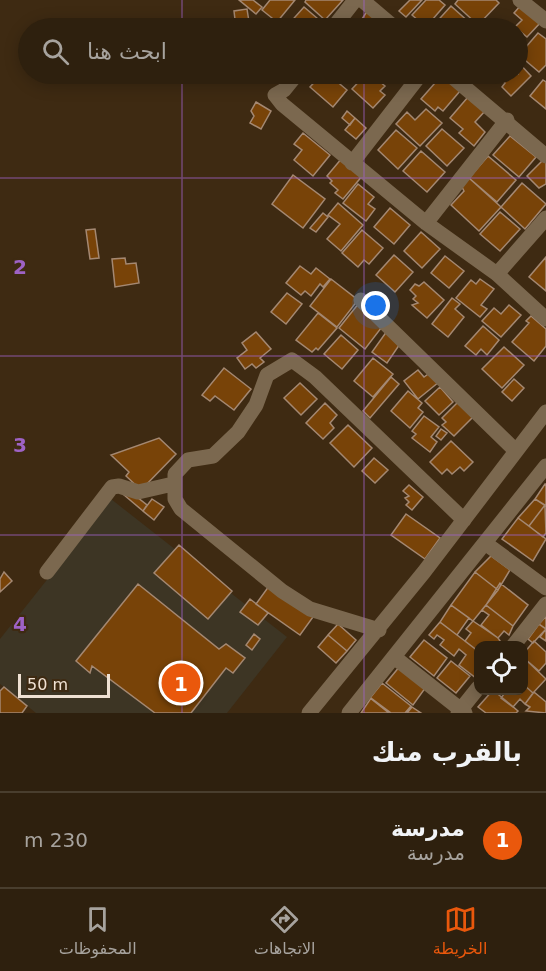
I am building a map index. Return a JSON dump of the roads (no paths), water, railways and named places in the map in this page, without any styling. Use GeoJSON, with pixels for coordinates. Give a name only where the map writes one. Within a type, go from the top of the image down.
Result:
{"type":"FeatureCollection","features":[{"type":"Feature","properties":{"kind":"street"},"geometry":{"type":"LineString","coordinates":[[341,18],[355,0]]}},
{"type":"Feature","properties":{"kind":"street"},"geometry":{"type":"LineString","coordinates":[[362,0],[384,18]]}},
{"type":"Feature","properties":{"kind":"street"},"geometry":{"type":"LineString","coordinates":[[520,0],[546,21]]}},
{"type":"Feature","properties":{"kind":"street"},"geometry":{"type":"LineString","coordinates":[[289,84],[275,95],[282,104],[426,223],[497,274],[546,319]]}},
{"type":"Feature","properties":{"kind":"street"},"geometry":{"type":"LineString","coordinates":[[352,163],[413,84]]}},
{"type":"Feature","properties":{"kind":"street"},"geometry":{"type":"LineString","coordinates":[[462,84],[507,120],[546,156]]}},
{"type":"Feature","properties":{"kind":"street"},"geometry":{"type":"LineString","coordinates":[[426,223],[507,120]]}},
{"type":"Feature","properties":{"kind":"street"},"geometry":{"type":"LineString","coordinates":[[497,274],[546,218]]}},
{"type":"Feature","properties":{"kind":"street"},"geometry":{"type":"LineString","coordinates":[[361,300],[516,451]]}},
{"type":"Feature","properties":{"kind":"street"},"geometry":{"type":"LineString","coordinates":[[379,630],[310,609],[282,591],[181,509],[173,484],[175,474],[188,460],[213,456],[238,432],[256,405],[267,375],[292,360],[310,373],[464,520]]}},
{"type":"Feature","properties":{"kind":"street"},"geometry":{"type":"LineString","coordinates":[[309,713],[379,630],[546,412]]}},
{"type":"Feature","properties":{"kind":"street"},"geometry":{"type":"LineString","coordinates":[[349,713],[546,466]]}},
{"type":"Feature","properties":{"kind":"street"},"geometry":{"type":"LineString","coordinates":[[47,572],[112,488],[120,486],[138,492],[173,484]]}},
{"type":"Feature","properties":{"kind":"street"},"geometry":{"type":"LineString","coordinates":[[485,543],[546,588]]}},
{"type":"Feature","properties":{"kind":"street"},"geometry":{"type":"LineString","coordinates":[[516,641],[546,604]]}},
{"type":"Feature","properties":{"kind":"street"},"geometry":{"type":"LineString","coordinates":[[394,657],[462,712],[474,694]]}},
{"type":"Feature","properties":{"kind":"place","name":"مدرسة"},"geometry":{"type":"Point","coordinates":[181,683]}}]}
